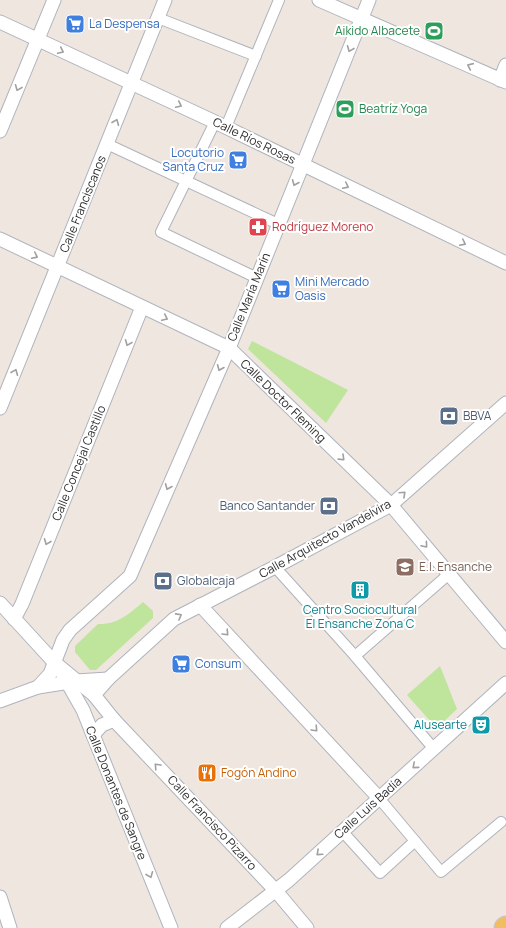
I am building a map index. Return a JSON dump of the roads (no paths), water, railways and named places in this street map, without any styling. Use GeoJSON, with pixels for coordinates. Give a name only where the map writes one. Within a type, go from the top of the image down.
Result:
{"type":"FeatureCollection","features":[{"type":"Feature","properties":{"kind":"street"},"geometry":{"type":"LineString","coordinates":[[0,131],[54,0]]}},
{"type":"Feature","properties":{"kind":"street","name":"Calle Franciscanos"},"geometry":{"type":"LineString","coordinates":[[0,408],[166,0]]}},
{"type":"Feature","properties":{"kind":"street"},"geometry":{"type":"LineString","coordinates":[[257,278],[162,232],[186,181],[220,124],[256,56],[279,0]]}},
{"type":"Feature","properties":{"kind":"street"},"geometry":{"type":"LineString","coordinates":[[319,0],[503,81],[506,64]]}},
{"type":"Feature","properties":{"kind":"street","name":"Calle María Marín"},"geometry":{"type":"LineString","coordinates":[[38,687],[50,674],[63,640],[70,630],[130,576],[229,348],[369,0]]}},
{"type":"Feature","properties":{"kind":"street"},"geometry":{"type":"LineString","coordinates":[[158,18],[256,56]]}},
{"type":"Feature","properties":{"kind":"street","name":"Calle Ríos Rosas"},"geometry":{"type":"LineString","coordinates":[[0,22],[220,124],[506,263]]}},
{"type":"Feature","properties":{"kind":"street"},"geometry":{"type":"LineString","coordinates":[[107,144],[278,224]]}},
{"type":"Feature","properties":{"kind":"street","name":"Calle Doctor Fleming"},"geometry":{"type":"LineString","coordinates":[[0,238],[229,348],[391,505],[506,642]]}},
{"type":"Feature","properties":{"kind":"street","name":"Calle Concejal Castillo"},"geometry":{"type":"LineString","coordinates":[[14,619],[22,604],[142,307]]}},
{"type":"Feature","properties":{"kind":"street","name":"Calle Arquitecto Vandelvira"},"geometry":{"type":"LineString","coordinates":[[108,680],[174,619],[391,505],[506,403]]}},
{"type":"Feature","properties":{"kind":"street"},"geometry":{"type":"LineString","coordinates":[[275,567],[355,656],[434,749]]}},
{"type":"Feature","properties":{"kind":"street"},"geometry":{"type":"LineString","coordinates":[[355,656],[449,574]]}},
{"type":"Feature","properties":{"kind":"street","name":"Calle Francisco Pizarro"},"geometry":{"type":"LineString","coordinates":[[0,603],[72,681],[94,695],[114,720],[276,891],[308,928]]}},
{"type":"Feature","properties":{"kind":"street"},"geometry":{"type":"LineString","coordinates":[[200,605],[378,797],[441,872],[501,822]]}},
{"type":"Feature","properties":{"kind":"street"},"geometry":{"type":"LineString","coordinates":[[0,701],[38,687],[72,681],[108,680]]}},
{"type":"Feature","properties":{"kind":"street"},"geometry":{"type":"LineString","coordinates":[[94,695],[108,680]]}},
{"type":"Feature","properties":{"kind":"street","name":"Calle Donantes de Sangre"},"geometry":{"type":"LineString","coordinates":[[72,681],[172,928]]}},
{"type":"Feature","properties":{"kind":"street","name":"Calle Luis Badía"},"geometry":{"type":"LineString","coordinates":[[227,928],[276,891],[342,832],[378,797],[434,749],[506,683]]}},
{"type":"Feature","properties":{"kind":"street"},"geometry":{"type":"LineString","coordinates":[[93,736],[102,725],[114,720]]}},
{"type":"Feature","properties":{"kind":"street"},"geometry":{"type":"LineString","coordinates":[[342,832],[380,873],[415,842]]}},
{"type":"Feature","properties":{"kind":"street"},"geometry":{"type":"LineString","coordinates":[[0,897],[10,928]]}},
{"type":"Feature","properties":{"kind":"place","name":"La Despensa"},"geometry":{"type":"Point","coordinates":[75,24]}},
{"type":"Feature","properties":{"kind":"place","name":"Aikido Albacete"},"geometry":{"type":"Point","coordinates":[434,31]}},
{"type":"Feature","properties":{"kind":"place","name":"Beatríz Yoga"},"geometry":{"type":"Point","coordinates":[345,109]}},
{"type":"Feature","properties":{"kind":"place","name":"Locutorio Santa Cruz"},"geometry":{"type":"Point","coordinates":[238,160]}},
{"type":"Feature","properties":{"kind":"place","name":"Rodríguez Moreno"},"geometry":{"type":"Point","coordinates":[258,227]}},
{"type":"Feature","properties":{"kind":"place","name":"Mini Mercado Oasis"},"geometry":{"type":"Point","coordinates":[281,289]}},
{"type":"Feature","properties":{"kind":"place","name":"BBVA"},"geometry":{"type":"Point","coordinates":[449,416]}},
{"type":"Feature","properties":{"kind":"place","name":"Banco Santander"},"geometry":{"type":"Point","coordinates":[329,506]}},
{"type":"Feature","properties":{"kind":"place","name":"E.I. Ensanche"},"geometry":{"type":"Point","coordinates":[405,567]}},
{"type":"Feature","properties":{"kind":"place","name":"Globalcaja"},"geometry":{"type":"Point","coordinates":[163,581]}},
{"type":"Feature","properties":{"kind":"place","name":"Centro Sociocultural El Ensanche Zona C"},"geometry":{"type":"Point","coordinates":[360,590]}},
{"type":"Feature","properties":{"kind":"place","name":"Consum"},"geometry":{"type":"Point","coordinates":[181,664]}},
{"type":"Feature","properties":{"kind":"place","name":"Alusearte"},"geometry":{"type":"Point","coordinates":[481,725]}},
{"type":"Feature","properties":{"kind":"place","name":"Fogón Andino"},"geometry":{"type":"Point","coordinates":[207,773]}}]}
